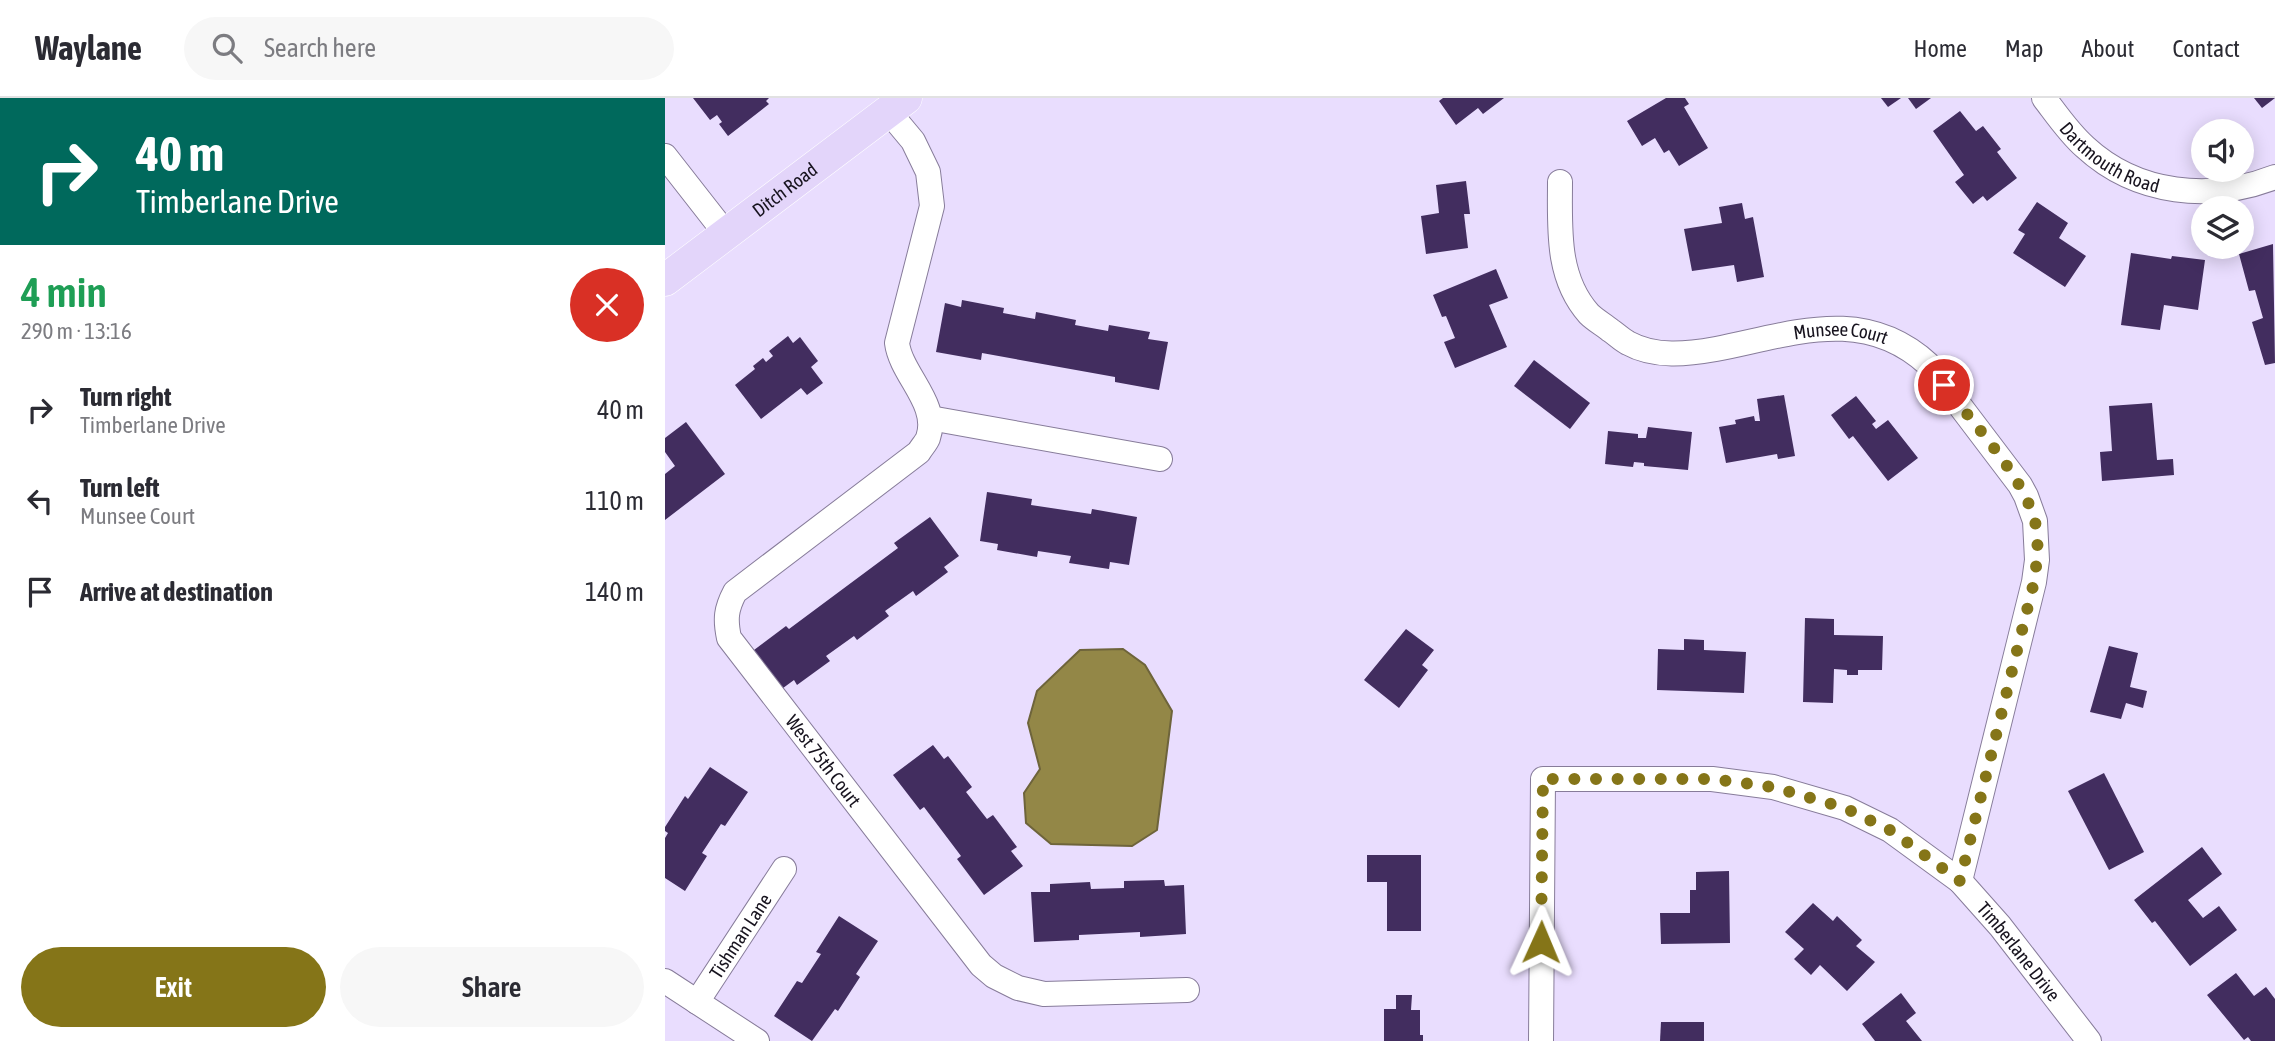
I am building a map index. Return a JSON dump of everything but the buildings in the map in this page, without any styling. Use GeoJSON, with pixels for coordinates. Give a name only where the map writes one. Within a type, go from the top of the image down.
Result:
{"type":"FeatureCollection","features":[{"type":"Feature","properties":{"kind":"main road","name":"Ditch Road"},"geometry":{"type":"LineString","coordinates":[[665,280],[897,105]]}},
{"type":"Feature","properties":{"kind":"street","name":"Dartmouth Road"},"geometry":{"type":"LineString","coordinates":[[2044,98],[2086,149],[2117,171],[2142,181],[2167,188],[2204,192],[2242,188],[2275,177]]}},
{"type":"Feature","properties":{"kind":"street"},"geometry":{"type":"LineString","coordinates":[[897,105],[928,172],[932,206],[897,343],[898,355],[930,418],[1160,459]]}},
{"type":"Feature","properties":{"kind":"street"},"geometry":{"type":"LineString","coordinates":[[665,156],[726,234]]}},
{"type":"Feature","properties":{"kind":"street","name":"Munsee Court"},"geometry":{"type":"LineString","coordinates":[[1560,182],[1560,248],[1570,284],[1590,314],[1629,344],[1665,354],[1689,354],[1820,329],[1856,328],[1889,337],[1929,365],[2020,485],[2035,521],[2037,560],[2034,582],[1960,881]]}},
{"type":"Feature","properties":{"kind":"street","name":"West 75th Court"},"geometry":{"type":"LineString","coordinates":[[930,418],[928,438],[919,452],[735,592],[727,607],[725,619],[729,638],[981,965],[994,976],[1018,988],[1044,994],[1187,990]]}},
{"type":"Feature","properties":{"kind":"street","name":"Timberlane Drive"},"geometry":{"type":"LineString","coordinates":[[1541,1041],[1543,779],[1712,779],[1773,787],[1845,808],[1890,830],[1960,881],[2000,926],[2089,1041]]}},
{"type":"Feature","properties":{"kind":"street","name":"Tishman Lane"},"geometry":{"type":"LineString","coordinates":[[697,1002],[784,869]]}},
{"type":"Feature","properties":{"kind":"street"},"geometry":{"type":"LineString","coordinates":[[665,981],[757,1041]]}},
{"type":"Feature","properties":{"kind":"shaded area"},"geometry":{"type":"Polygon","coordinates":[[[1123,649],[1145,665],[1172,711],[1157,830],[1132,846],[1051,844],[1026,823],[1024,793],[1040,769],[1028,723],[1037,691],[1080,650],[1123,649]]]}},
{"type":"Feature","properties":{"kind":"route"},"geometry":{"type":"LineString","coordinates":[[1541,942],[1543,779],[1712,779],[1773,787],[1845,808],[1890,830],[1960,881],[2034,582],[2037,560],[2035,521],[2026,496],[1944,385]]}}]}
